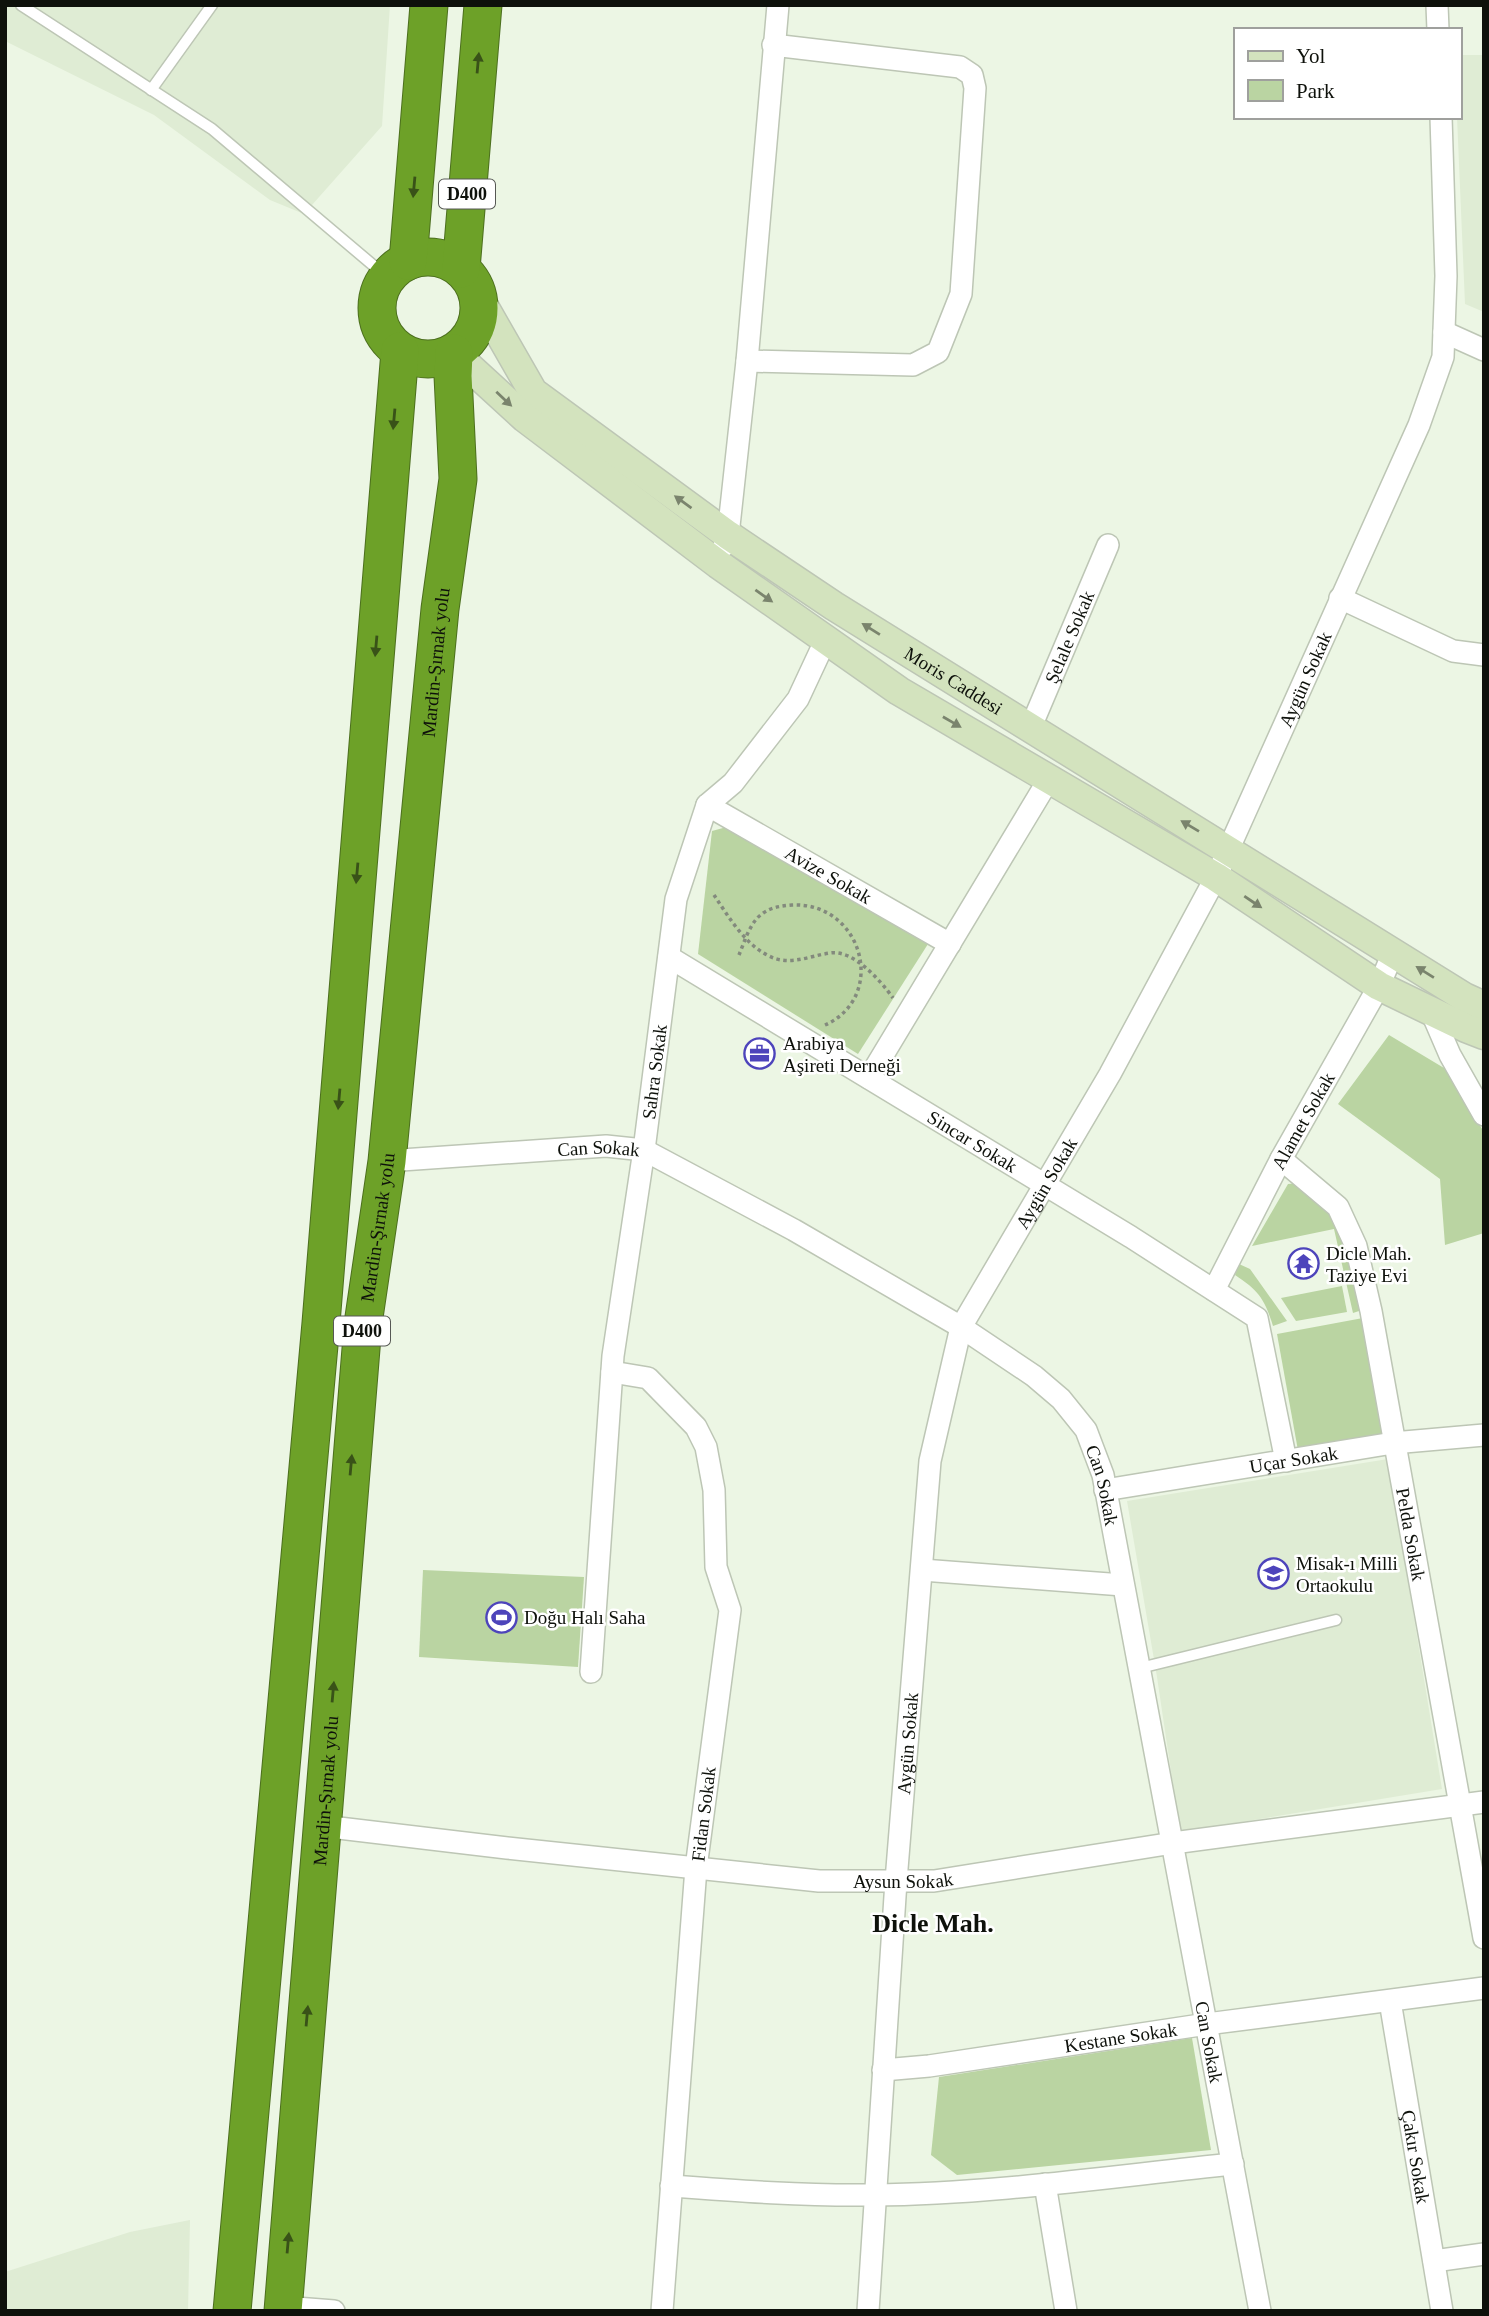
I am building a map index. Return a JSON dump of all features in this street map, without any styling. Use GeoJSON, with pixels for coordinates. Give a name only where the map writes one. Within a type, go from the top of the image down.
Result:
{"type":"FeatureCollection","features":[{"type":"Feature","properties":{"kind":"highway"},"geometry":{"type":"LineString","coordinates":[[398,269],[421,257],[435,258],[449,261],[470,283],[479,313],[475,329],[466,343],[454,353],[432,360],[400,351],[389,342],[377,317],[379,296],[398,269],[419,119],[429,5]]}},
{"type":"Feature","properties":{"kind":"highway","name":"D400"},"geometry":{"type":"LineString","coordinates":[[470,283],[483,5]]}},
{"type":"Feature","properties":{"kind":"highway"},"geometry":{"type":"LineString","coordinates":[[232,2311],[322,1309],[400,351]]}},
{"type":"Feature","properties":{"kind":"highway","name":"Mardin-Şırnak yolu"},"geometry":{"type":"LineString","coordinates":[[283,2309],[363,1324],[387,1161],[440,609],[458,479],[454,353]]}},
{"type":"Feature","properties":{"kind":"street"},"geometry":{"type":"LineString","coordinates":[[718,564],[728,535],[747,360],[778,5]]}},
{"type":"Feature","properties":{"kind":"street"},"geometry":{"type":"LineString","coordinates":[[1437,5],[1438,28]]}},
{"type":"Feature","properties":{"kind":"street"},"geometry":{"type":"LineString","coordinates":[[747,360],[913,365],[938,352],[961,294],[975,88],[972,75],[960,67],[773,45]]}},
{"type":"Feature","properties":{"kind":"street","name":"Aygün Sokak"},"geometry":{"type":"LineString","coordinates":[[868,2311],[896,1881],[930,1461],[961,1327],[1110,1074],[1216,877],[1419,425],[1443,357],[1446,276],[1441,119]]}},
{"type":"Feature","properties":{"kind":"street","name":"Moris Caddesi"},"geometry":{"type":"LineString","coordinates":[[470,283],[533,392],[728,535],[834,606],[1030,729],[1464,997],[1484,1006]]}},
{"type":"Feature","properties":{"kind":"street"},"geometry":{"type":"LineString","coordinates":[[1444,332],[1484,350]]}},
{"type":"Feature","properties":{"kind":"street","name":"Moris Caddesi"},"geometry":{"type":"LineString","coordinates":[[454,353],[525,418],[718,564],[899,691],[1216,877],[1379,986],[1484,1035]]}},
{"type":"Feature","properties":{"kind":"street","name":"Şelale Sokak"},"geometry":{"type":"LineString","coordinates":[[1030,729],[1108,545]]}},
{"type":"Feature","properties":{"kind":"street"},"geometry":{"type":"LineString","coordinates":[[1340,598],[1453,651],[1484,655]]}},
{"type":"Feature","properties":{"kind":"street"},"geometry":{"type":"LineString","coordinates":[[707,805],[733,783],[798,699],[825,639]]}},
{"type":"Feature","properties":{"kind":"street"},"geometry":{"type":"LineString","coordinates":[[869,1078],[1049,779]]}},
{"type":"Feature","properties":{"kind":"street","name":"Avize Sokak"},"geometry":{"type":"LineString","coordinates":[[707,805],[950,944]]}},
{"type":"Feature","properties":{"kind":"street","name":"Sahra Sokak"},"geometry":{"type":"LineString","coordinates":[[591,1672],[612,1372],[676,900],[707,805]]}},
{"type":"Feature","properties":{"kind":"street","name":"Alamet Sokak"},"geometry":{"type":"LineString","coordinates":[[1214,1290],[1281,1159],[1379,986],[1393,953]]}},
{"type":"Feature","properties":{"kind":"street","name":"Sincar Sokak"},"geometry":{"type":"LineString","coordinates":[[668,957],[1131,1237],[1257,1318],[1286,1461]]}},
{"type":"Feature","properties":{"kind":"street"},"geometry":{"type":"LineString","coordinates":[[1431,1011],[1450,1055],[1484,1115]]}},
{"type":"Feature","properties":{"kind":"street","name":"Can Sokak"},"geometry":{"type":"LineString","coordinates":[[387,1161],[606,1146],[644,1150],[794,1230],[961,1327],[1061,1399],[1086,1430],[1102,1475],[1124,1585],[1260,2311]]}},
{"type":"Feature","properties":{"kind":"street","name":"Pelda Sokak"},"geometry":{"type":"LineString","coordinates":[[1281,1159],[1338,1207],[1356,1246],[1371,1311],[1484,1938]]}},
{"type":"Feature","properties":{"kind":"street","name":"Fidan Sokak"},"geometry":{"type":"LineString","coordinates":[[612,1372],[648,1378],[696,1427],[706,1447],[714,1490],[716,1567],[730,1611],[696,1868],[662,2311]]}},
{"type":"Feature","properties":{"kind":"street","name":"Uçar Sokak"},"geometry":{"type":"LineString","coordinates":[[1105,1490],[1393,1443],[1484,1435]]}},
{"type":"Feature","properties":{"kind":"street"},"geometry":{"type":"LineString","coordinates":[[922,1570],[1124,1585]]}},
{"type":"Feature","properties":{"kind":"street","name":"Aysun Sokak"},"geometry":{"type":"LineString","coordinates":[[322,1826],[819,1881],[934,1881],[1173,1843],[1484,1802]]}},
{"type":"Feature","properties":{"kind":"street","name":"Kestane Sokak"},"geometry":{"type":"LineString","coordinates":[[883,2070],[929,2066],[1207,2024],[1484,1988]]}},
{"type":"Feature","properties":{"kind":"street","name":"Çakır Sokak"},"geometry":{"type":"LineString","coordinates":[[1390,2001],[1442,2311]]}},
{"type":"Feature","properties":{"kind":"street"},"geometry":{"type":"LineString","coordinates":[[671,2186],[783,2194],[875,2195],[1045,2184],[1233,2164]]}},
{"type":"Feature","properties":{"kind":"street"},"geometry":{"type":"LineString","coordinates":[[1045,2184],[1066,2311]]}},
{"type":"Feature","properties":{"kind":"street"},"geometry":{"type":"LineString","coordinates":[[1434,2261],[1484,2254]]}},
{"type":"Feature","properties":{"kind":"street"},"geometry":{"type":"LineString","coordinates":[[283,2309],[334,2311]]}},
{"type":"Feature","properties":{"kind":"lane"},"geometry":{"type":"LineString","coordinates":[[21,5],[212,130],[398,269]]}},
{"type":"Feature","properties":{"kind":"lane"},"geometry":{"type":"LineString","coordinates":[[151,90],[212,5]]}},
{"type":"Feature","properties":{"kind":"lane"},"geometry":{"type":"LineString","coordinates":[[1140,1668],[1336,1620]]}},
{"type":"Feature","properties":{"kind":"path"},"geometry":{"type":"LineString","coordinates":[[714,895],[746,938],[767,956],[779,960],[802,961],[830,953],[841,953],[880,979],[906,1017]]}},
{"type":"Feature","properties":{"kind":"path"},"geometry":{"type":"LineString","coordinates":[[738,956],[760,915],[777,906],[807,905],[826,911],[844,922],[856,944],[861,964],[860,982],[852,1002],[834,1021],[825,1026]]}},
{"type":"Feature","properties":{"kind":"shaded area"},"geometry":{"type":"Polygon","coordinates":[[[5,5],[390,5],[382,126],[304,214],[270,200],[154,115],[5,41],[5,5]]]}},
{"type":"Feature","properties":{"kind":"shaded area"},"geometry":{"type":"Polygon","coordinates":[[[1461,55],[1484,55],[1484,312],[1465,304],[1457,119],[1461,119],[1461,55]]]}},
{"type":"Feature","properties":{"kind":"shaded area","name":"Misak-ı Milli Ortaokulu"},"geometry":{"type":"Polygon","coordinates":[[[1388,1459],[1442,1789],[1180,1832],[1127,1501],[1388,1459]]]}},
{"type":"Feature","properties":{"kind":"shaded area"},"geometry":{"type":"Polygon","coordinates":[[[190,2220],[188,2311],[5,2311],[5,2272],[130,2232],[190,2220]]]}},
{"type":"Feature","properties":{"kind":"green space"},"geometry":{"type":"Polygon","coordinates":[[[734,825],[928,944],[858,1054],[698,954],[712,831],[734,825]]]}},
{"type":"Feature","properties":{"kind":"green space"},"geometry":{"type":"Polygon","coordinates":[[[1389,1035],[1444,1068],[1484,1132],[1484,1233],[1445,1245],[1440,1179],[1338,1104],[1389,1035]]]}},
{"type":"Feature","properties":{"kind":"green space"},"geometry":{"type":"Polygon","coordinates":[[[1301,1183],[1338,1218],[1362,1310],[1353,1313],[1334,1229],[1252,1246],[1288,1184],[1301,1183]]]}},
{"type":"Feature","properties":{"kind":"green space"},"geometry":{"type":"Polygon","coordinates":[[[1239,1264],[1250,1269],[1287,1321],[1273,1326],[1260,1296],[1235,1275],[1239,1264]]]}},
{"type":"Feature","properties":{"kind":"green space"},"geometry":{"type":"Polygon","coordinates":[[[1342,1286],[1347,1312],[1296,1321],[1281,1298],[1342,1286]]]}},
{"type":"Feature","properties":{"kind":"green space"},"geometry":{"type":"Polygon","coordinates":[[[1363,1318],[1386,1440],[1299,1456],[1277,1334],[1363,1318]]]}},
{"type":"Feature","properties":{"kind":"green space","name":"Doğu Halı Saha"},"geometry":{"type":"Polygon","coordinates":[[[423,1570],[584,1577],[578,1667],[419,1657],[423,1570]]]}},
{"type":"Feature","properties":{"kind":"green space"},"geometry":{"type":"Polygon","coordinates":[[[1192,2038],[1211,2150],[957,2175],[931,2155],[939,2077],[1192,2038]]]}},
{"type":"Feature","properties":{"kind":"place","name":"Arabiya Aşireti Derneği"},"geometry":{"type":"Point","coordinates":[760,1054]}},
{"type":"Feature","properties":{"kind":"place","name":"Dicle Mah. Taziye Evi"},"geometry":{"type":"Point","coordinates":[1303,1264]}},
{"type":"Feature","properties":{"kind":"place","name":"Misak-ı Milli Ortaokulu"},"geometry":{"type":"Point","coordinates":[1273,1574]}},
{"type":"Feature","properties":{"kind":"place","name":"Doğu Halı Saha"},"geometry":{"type":"Point","coordinates":[501,1617]}},
{"type":"Feature","properties":{"kind":"district","name":"Dicle Mah."},"geometry":{"type":"Point","coordinates":[933,1923]}}]}
